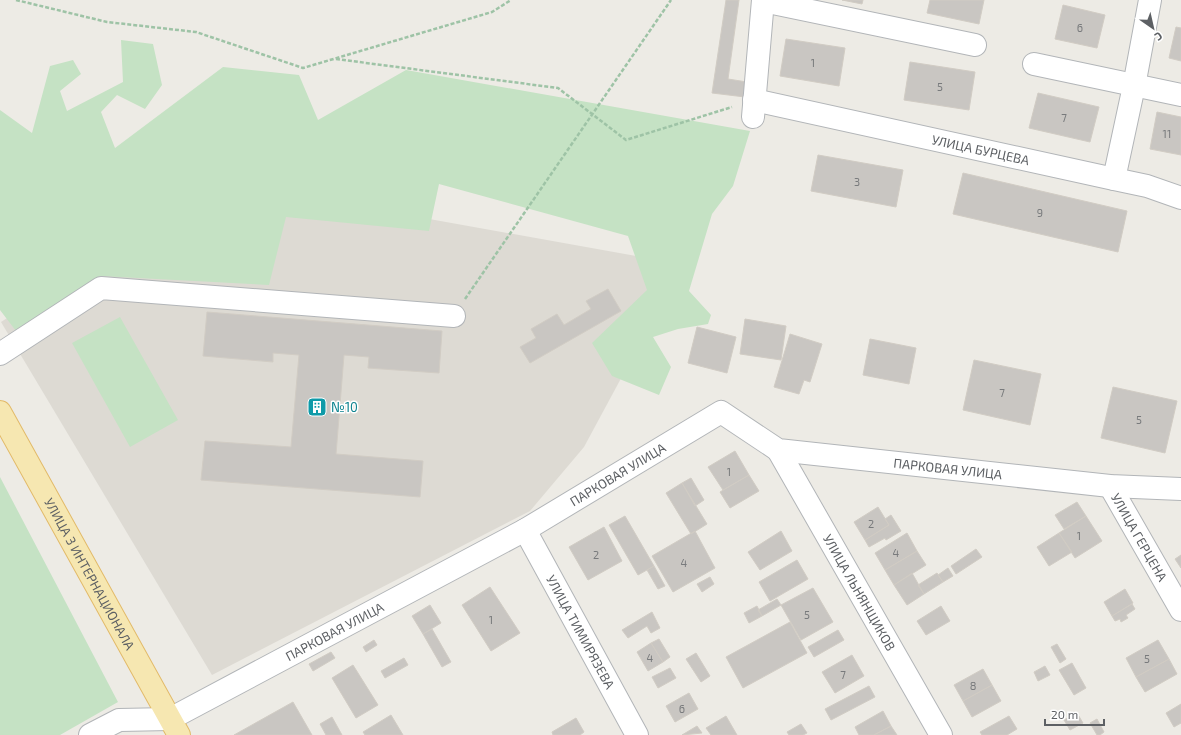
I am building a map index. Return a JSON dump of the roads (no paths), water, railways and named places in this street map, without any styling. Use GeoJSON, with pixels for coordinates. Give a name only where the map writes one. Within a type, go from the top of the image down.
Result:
{"type":"FeatureCollection","features":[{"type":"Feature","properties":{"kind":"main road","name":"УЛИЦА 3 ИНТЕРНАЦИОНАЛА"},"geometry":{"type":"LineString","coordinates":[[0,412],[175,727]]}},
{"type":"Feature","properties":{"kind":"street"},"geometry":{"type":"LineString","coordinates":[[763,0],[975,45]]}},
{"type":"Feature","properties":{"kind":"street","name":"УЛИЦА БУРЦЕВА"},"geometry":{"type":"LineString","coordinates":[[763,0],[754,108],[1114,179],[1147,186],[1181,198]]}},
{"type":"Feature","properties":{"kind":"street"},"geometry":{"type":"LineString","coordinates":[[1114,179],[1134,86],[1150,0]]}},
{"type":"Feature","properties":{"kind":"street"},"geometry":{"type":"LineString","coordinates":[[1034,64],[1181,95]]}},
{"type":"Feature","properties":{"kind":"street"},"geometry":{"type":"LineString","coordinates":[[0,354],[101,288],[454,316]]}},
{"type":"Feature","properties":{"kind":"street","name":"ПАРКОВАЯ УЛИЦА"},"geometry":{"type":"LineString","coordinates":[[90,735],[119,720],[175,727],[525,530],[721,412],[778,450],[1110,486],[1181,489]]}},
{"type":"Feature","properties":{"kind":"street","name":"УЛИЦА ЛЬНЯНЩИКОВ"},"geometry":{"type":"LineString","coordinates":[[778,450],[942,735]]}},
{"type":"Feature","properties":{"kind":"street","name":"УЛИЦА ГЕРЦЕНА"},"geometry":{"type":"LineString","coordinates":[[1110,486],[1181,610]]}},
{"type":"Feature","properties":{"kind":"street","name":"УЛИЦА ТИМИРЯЗЕВА"},"geometry":{"type":"LineString","coordinates":[[525,530],[637,735]]}},
{"type":"Feature","properties":{"kind":"place","name":"№10"},"geometry":{"type":"Point","coordinates":[317,407]}}]}
